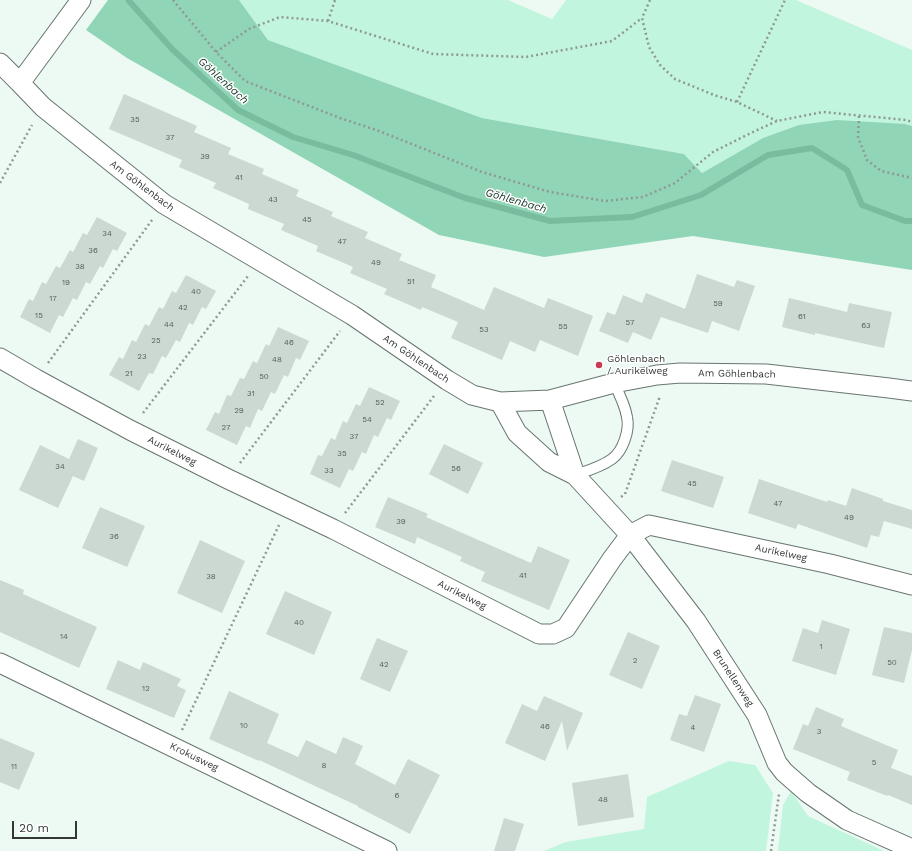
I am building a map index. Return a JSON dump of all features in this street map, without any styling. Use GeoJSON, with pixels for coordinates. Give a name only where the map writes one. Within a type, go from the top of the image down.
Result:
{"type":"FeatureCollection","features":[{"type":"Feature","properties":{"kind":"street"},"geometry":{"type":"LineString","coordinates":[[20,83],[81,0]]}},
{"type":"Feature","properties":{"kind":"street","name":"Am Göhlenbach"},"geometry":{"type":"LineString","coordinates":[[0,63],[43,107],[164,204],[352,315],[447,380],[472,395],[500,402],[550,400],[614,383],[657,375],[680,373],[766,374],[912,391]]}},
{"type":"Feature","properties":{"kind":"street","name":"Aurikelweg"},"geometry":{"type":"LineString","coordinates":[[0,358],[130,430],[287,508],[333,529],[540,634],[553,634],[566,628],[612,559],[630,535],[649,525],[830,564],[912,586]]}},
{"type":"Feature","properties":{"kind":"street","name":"Brunellenweg"},"geometry":{"type":"LineString","coordinates":[[550,400],[575,475]]}},
{"type":"Feature","properties":{"kind":"street","name":"Brunellenweg"},"geometry":{"type":"LineString","coordinates":[[500,402],[517,433],[548,462],[575,475],[630,535],[696,621],[757,715],[777,763],[784,772],[808,793],[847,820],[912,849]]}},
{"type":"Feature","properties":{"kind":"street","name":"Krokusweg"},"geometry":{"type":"LineString","coordinates":[[0,663],[387,851]]}},
{"type":"Feature","properties":{"kind":"lane"},"geometry":{"type":"LineString","coordinates":[[575,475],[613,459],[623,446],[627,431],[628,418],[614,383]]}},
{"type":"Feature","properties":{"kind":"path"},"geometry":{"type":"LineString","coordinates":[[173,0],[216,52],[245,81],[340,118],[379,131],[482,172],[550,192],[605,201],[643,197],[676,183],[713,152],[755,131],[777,121],[823,112],[906,120],[912,122]]}},
{"type":"Feature","properties":{"kind":"path"},"geometry":{"type":"LineString","coordinates":[[328,20],[335,0]]}},
{"type":"Feature","properties":{"kind":"path"},"geometry":{"type":"LineString","coordinates":[[216,52],[249,29],[280,17],[328,20],[433,54],[526,57],[612,41],[642,18],[650,0]]}},
{"type":"Feature","properties":{"kind":"path"},"geometry":{"type":"LineString","coordinates":[[737,102],[785,0]]}},
{"type":"Feature","properties":{"kind":"path"},"geometry":{"type":"LineString","coordinates":[[642,18],[649,46],[660,65],[675,79],[714,95],[737,102],[777,121]]}},
{"type":"Feature","properties":{"kind":"path"},"geometry":{"type":"LineString","coordinates":[[0,182],[43,107]]}},
{"type":"Feature","properties":{"kind":"path"},"geometry":{"type":"LineString","coordinates":[[859,116],[858,137],[867,160],[881,171],[912,178]]}},
{"type":"Feature","properties":{"kind":"path"},"geometry":{"type":"LineString","coordinates":[[36,379],[164,204]]}},
{"type":"Feature","properties":{"kind":"path"},"geometry":{"type":"LineString","coordinates":[[130,430],[259,261]]}},
{"type":"Feature","properties":{"kind":"path"},"geometry":{"type":"LineString","coordinates":[[228,479],[352,315]]}},
{"type":"Feature","properties":{"kind":"path"},"geometry":{"type":"LineString","coordinates":[[333,529],[447,380]]}},
{"type":"Feature","properties":{"kind":"path"},"geometry":{"type":"LineString","coordinates":[[174,747],[287,508]]}},
{"type":"Feature","properties":{"kind":"path"},"geometry":{"type":"LineString","coordinates":[[770,851],[777,804],[784,772]]}},
{"type":"Feature","properties":{"kind":"green space"},"geometry":{"type":"Polygon","coordinates":[[[108,0],[239,0],[268,40],[482,118],[684,154],[702,173],[763,138],[799,125],[837,120],[905,124],[912,126],[912,270],[693,236],[544,257],[439,235],[127,58],[86,30],[108,0]]]}},
{"type":"Feature","properties":{"kind":"green space"},"geometry":{"type":"Polygon","coordinates":[[[239,0],[508,0],[552,19],[566,0],[796,0],[912,50],[912,126],[905,124],[763,138],[702,173],[684,154],[482,118],[268,40],[239,0]]]}},
{"type":"Feature","properties":{"kind":"green space"},"geometry":{"type":"Polygon","coordinates":[[[729,761],[755,765],[773,793],[766,851],[544,851],[566,842],[644,829],[647,797],[729,761]]]}},
{"type":"Feature","properties":{"kind":"green space"},"geometry":{"type":"Polygon","coordinates":[[[791,791],[808,816],[884,851],[778,851],[783,805],[791,791]]]}},
{"type":"Feature","properties":{"kind":"building"},"geometry":{"type":"Polygon","coordinates":[[[124,94],[197,126],[194,132],[231,148],[228,154],[264,169],[262,174],[299,190],[296,196],[333,212],[331,216],[368,232],[365,238],[402,254],[399,260],[436,275],[431,287],[484,310],[494,287],[544,308],[548,298],[593,316],[578,356],[540,340],[535,352],[510,341],[502,360],[451,338],[458,322],[422,307],[421,310],[384,294],[387,289],[350,273],[353,267],[316,251],[318,246],[281,230],[284,224],[248,209],[249,204],[213,188],[216,183],[179,167],[182,160],[109,129],[124,94]]]}},
{"type":"Feature","properties":{"kind":"building"},"geometry":{"type":"Polygon","coordinates":[[[97,217],[127,233],[117,251],[113,249],[103,268],[100,266],[90,284],[86,282],[77,300],[73,298],[63,317],[59,315],[50,333],[20,317],[29,299],[33,301],[42,282],[46,284],[56,266],[60,268],[70,250],[73,252],[83,233],[87,235],[97,217]]]}},
{"type":"Feature","properties":{"kind":"building"},"geometry":{"type":"Polygon","coordinates":[[[697,274],[734,287],[737,280],[755,286],[739,331],[712,321],[708,333],[661,317],[651,340],[633,332],[628,343],[599,331],[607,312],[615,315],[623,295],[642,303],[646,293],[685,309],[697,274]]]}},
{"type":"Feature","properties":{"kind":"building"},"geometry":{"type":"Polygon","coordinates":[[[186,275],[216,291],[206,309],[202,307],[193,325],[189,323],[180,342],[176,340],[166,358],[162,356],[153,374],[149,373],[139,391],[109,375],[119,357],[123,359],[132,340],[136,342],[145,324],[149,326],[159,307],[163,309],[172,291],[176,293],[186,275]]]}},
{"type":"Feature","properties":{"kind":"building"},"geometry":{"type":"Polygon","coordinates":[[[789,298],[847,312],[849,303],[892,312],[884,348],[782,327],[789,298]]]}},
{"type":"Feature","properties":{"kind":"building"},"geometry":{"type":"Polygon","coordinates":[[[278,327],[309,341],[300,360],[296,358],[288,377],[284,375],[275,394],[271,392],[262,411],[258,409],[250,428],[246,426],[237,445],[206,430],[215,412],[219,414],[227,395],[231,396],[240,378],[244,379],[253,361],[257,363],[266,344],[269,346],[278,327]]]}},
{"type":"Feature","properties":{"kind":"building"},"geometry":{"type":"Polygon","coordinates":[[[369,387],[400,401],[391,420],[387,418],[378,437],[374,435],[366,454],[362,452],[353,471],[349,469],[340,488],[310,474],[318,455],[322,456],[331,438],[335,440],[343,421],[347,423],[356,404],[360,406],[369,387]]]}},
{"type":"Feature","properties":{"kind":"building"},"geometry":{"type":"Polygon","coordinates":[[[78,439],[98,448],[84,481],[73,476],[58,508],[19,490],[40,445],[69,459],[78,439]]]}},
{"type":"Feature","properties":{"kind":"building"},"geometry":{"type":"Polygon","coordinates":[[[444,444],[483,463],[468,494],[429,474],[444,444]]]}},
{"type":"Feature","properties":{"kind":"building"},"geometry":{"type":"Polygon","coordinates":[[[672,460],[724,477],[713,508],[661,491],[672,460]]]}},
{"type":"Feature","properties":{"kind":"building"},"geometry":{"type":"Polygon","coordinates":[[[759,479],[827,502],[828,500],[846,506],[852,488],[883,499],[883,501],[912,510],[912,529],[884,521],[879,537],[871,535],[867,548],[798,524],[796,529],[748,513],[759,479]]]}},
{"type":"Feature","properties":{"kind":"building"},"geometry":{"type":"Polygon","coordinates":[[[388,497],[428,514],[426,517],[531,563],[538,546],[570,560],[549,610],[481,581],[485,572],[460,561],[462,557],[417,537],[415,544],[375,527],[388,497]]]}},
{"type":"Feature","properties":{"kind":"building"},"geometry":{"type":"Polygon","coordinates":[[[100,507],[145,526],[127,567],[82,548],[100,507]]]}},
{"type":"Feature","properties":{"kind":"building"},"geometry":{"type":"Polygon","coordinates":[[[200,540],[245,561],[222,613],[177,593],[200,540]]]}},
{"type":"Feature","properties":{"kind":"building"},"geometry":{"type":"Polygon","coordinates":[[[0,580],[24,590],[23,594],[97,627],[79,668],[0,632],[0,580]]]}},
{"type":"Feature","properties":{"kind":"building"},"geometry":{"type":"Polygon","coordinates":[[[285,591],[332,612],[314,655],[266,634],[285,591]]]}},
{"type":"Feature","properties":{"kind":"building"},"geometry":{"type":"Polygon","coordinates":[[[822,620],[850,629],[836,675],[792,661],[803,628],[818,633],[822,620]]]}},
{"type":"Feature","properties":{"kind":"building"},"geometry":{"type":"Polygon","coordinates":[[[884,627],[912,633],[912,650],[904,683],[872,675],[884,627]]]}},
{"type":"Feature","properties":{"kind":"building"},"geometry":{"type":"Polygon","coordinates":[[[628,632],[660,646],[642,689],[609,675],[628,632]]]}},
{"type":"Feature","properties":{"kind":"building"},"geometry":{"type":"Polygon","coordinates":[[[377,638],[408,651],[390,692],[360,679],[377,638]]]}},
{"type":"Feature","properties":{"kind":"building"},"geometry":{"type":"Polygon","coordinates":[[[118,660],[140,670],[143,662],[181,679],[177,686],[186,690],[174,718],[106,689],[118,660]]]}},
{"type":"Feature","properties":{"kind":"building"},"geometry":{"type":"Polygon","coordinates":[[[229,691],[279,714],[267,743],[298,757],[306,740],[336,754],[343,737],[363,746],[355,764],[395,785],[408,759],[440,775],[410,834],[358,806],[259,760],[209,739],[229,691]]]}},
{"type":"Feature","properties":{"kind":"building"},"geometry":{"type":"Polygon","coordinates":[[[695,695],[721,704],[704,752],[670,740],[679,714],[687,716],[695,695]]]}},
{"type":"Feature","properties":{"kind":"building"},"geometry":{"type":"Polygon","coordinates":[[[544,696],[583,713],[567,751],[562,721],[545,761],[505,743],[522,704],[537,711],[544,696]]]}},
{"type":"Feature","properties":{"kind":"building"},"geometry":{"type":"Polygon","coordinates":[[[816,707],[844,719],[841,726],[898,750],[891,768],[912,776],[912,805],[847,780],[850,772],[793,749],[803,724],[808,726],[816,707]]]}},
{"type":"Feature","properties":{"kind":"building"},"geometry":{"type":"Polygon","coordinates":[[[0,738],[35,753],[19,790],[0,782],[0,738]]]}},
{"type":"Feature","properties":{"kind":"building"},"geometry":{"type":"Polygon","coordinates":[[[628,774],[634,817],[578,826],[572,783],[628,774]]]}},
{"type":"Feature","properties":{"kind":"building"},"geometry":{"type":"Polygon","coordinates":[[[504,818],[524,824],[515,851],[494,851],[504,818]]]}},
{"type":"Feature","properties":{"kind":"waterway","name":"Göhlenbach"},"geometry":{"type":"LineString","coordinates":[[129,1],[172,49],[238,110],[293,137],[353,155],[465,198],[550,221],[632,217],[701,195],[768,155],[812,148],[847,170],[862,205],[905,221],[912,221]]}},
{"type":"Feature","properties":{"kind":"place","name":"Göhlenbach / Aurikelweg"},"geometry":{"type":"Point","coordinates":[599,365]}}]}
